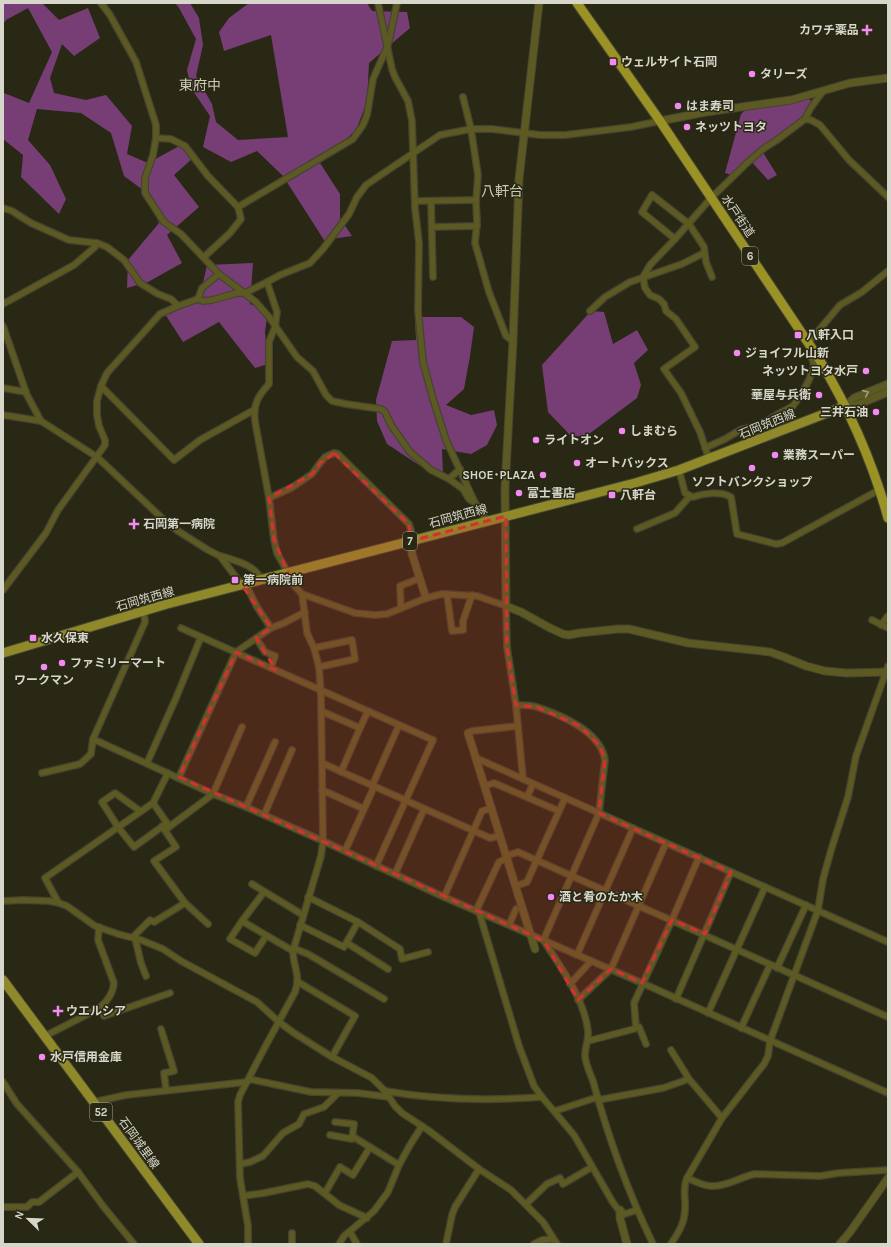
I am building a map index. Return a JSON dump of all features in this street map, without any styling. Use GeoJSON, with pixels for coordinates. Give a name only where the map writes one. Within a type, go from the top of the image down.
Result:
{"type":"FeatureCollection","features":[{"type":"Feature","properties":{"kind":"highway","name":"水戸街道"},"geometry":{"type":"LineString","coordinates":[[577,3],[660,121],[811,346],[845,406],[865,452],[888,518]]}},
{"type":"Feature","properties":{"kind":"main road","name":"石岡筑西線"},"geometry":{"type":"LineString","coordinates":[[3,653],[144,611],[485,521],[636,483],[709,459],[845,406]]}},
{"type":"Feature","properties":{"kind":"main road","name":"石岡城里線"},"geometry":{"type":"LineString","coordinates":[[3,980],[199,1244]]}},
{"type":"Feature","properties":{"kind":"street"},"geometry":{"type":"LineString","coordinates":[[101,3],[110,15],[136,62],[156,125],[156,138],[153,155],[145,178],[145,193],[164,222],[181,234],[219,274],[256,302],[297,357],[313,371],[326,395],[332,401],[381,409],[385,412],[392,426],[410,452],[432,470],[449,478],[463,489],[469,499],[475,503]]}},
{"type":"Feature","properties":{"kind":"street"},"geometry":{"type":"LineString","coordinates":[[378,3],[395,78],[408,101],[412,121],[415,201],[419,243],[418,311],[423,362],[446,440],[475,503],[483,514],[485,521]]}},
{"type":"Feature","properties":{"kind":"street"},"geometry":{"type":"LineString","coordinates":[[238,208],[353,139],[363,125],[367,115],[373,79],[388,45],[397,3]]}},
{"type":"Feature","properties":{"kind":"street"},"geometry":{"type":"LineString","coordinates":[[523,779],[516,705],[507,647],[505,488],[513,341],[519,179],[539,3]]}},
{"type":"Feature","properties":{"kind":"street"},"geometry":{"type":"LineString","coordinates":[[198,298],[208,301],[237,293],[245,293],[280,275],[310,263],[323,249],[349,214],[357,197],[366,185],[440,135],[471,129],[492,129],[540,135],[565,135],[631,127],[706,112],[790,100],[850,83],[888,78]]}},
{"type":"Feature","properties":{"kind":"street"},"geometry":{"type":"LineString","coordinates":[[709,459],[700,432],[681,393],[664,369],[695,347],[676,319],[666,312],[664,304],[659,298],[650,295],[645,288],[643,277],[650,265],[712,198],[747,163],[763,148],[777,140],[805,119],[810,109],[823,91]]}},
{"type":"Feature","properties":{"kind":"street"},"geometry":{"type":"LineString","coordinates":[[463,97],[471,129],[478,175],[476,200],[477,226],[475,243],[489,292],[506,336],[513,341]]}},
{"type":"Feature","properties":{"kind":"street"},"geometry":{"type":"LineString","coordinates":[[805,119],[811,120],[820,125],[850,160],[888,197]]}},
{"type":"Feature","properties":{"kind":"street"},"geometry":{"type":"LineString","coordinates":[[156,138],[171,139],[186,146],[208,176],[238,208],[241,219],[230,233],[204,257]]}},
{"type":"Feature","properties":{"kind":"street"},"geometry":{"type":"LineString","coordinates":[[675,239],[642,212],[652,195],[689,224],[704,247],[706,262],[712,277]]}},
{"type":"Feature","properties":{"kind":"street"},"geometry":{"type":"LineString","coordinates":[[431,200],[433,277]]}},
{"type":"Feature","properties":{"kind":"street"},"geometry":{"type":"LineString","coordinates":[[415,201],[476,200]]}},
{"type":"Feature","properties":{"kind":"street"},"geometry":{"type":"LineString","coordinates":[[3,208],[12,211],[31,223],[69,240],[107,247],[124,260],[140,283],[158,294],[171,299],[178,306]]}},
{"type":"Feature","properties":{"kind":"street"},"geometry":{"type":"LineString","coordinates":[[432,227],[477,226]]}},
{"type":"Feature","properties":{"kind":"street"},"geometry":{"type":"LineString","coordinates":[[3,304],[74,265],[97,244]]}},
{"type":"Feature","properties":{"kind":"street"},"geometry":{"type":"LineString","coordinates":[[590,311],[605,297],[630,282],[682,264],[704,253]]}},
{"type":"Feature","properties":{"kind":"street"},"geometry":{"type":"LineString","coordinates":[[706,448],[740,430],[760,425],[793,406],[809,380],[814,365],[810,352],[811,346],[840,305],[862,292],[888,271]]}},
{"type":"Feature","properties":{"kind":"street"},"geometry":{"type":"LineString","coordinates":[[3,590],[46,533],[58,510],[105,445],[105,440],[99,426],[97,415],[97,401],[101,386],[110,369],[160,314],[198,298],[202,288],[219,274]]}},
{"type":"Feature","properties":{"kind":"street"},"geometry":{"type":"LineString","coordinates":[[267,282],[277,312],[275,327],[269,342],[269,384],[261,393],[254,410],[256,432],[269,498],[277,553],[288,573],[291,582],[302,594],[340,608],[362,614],[375,615],[387,614],[426,598],[442,594],[472,595],[521,612],[563,634],[569,635],[629,629],[688,643],[770,652],[806,666],[825,671],[846,673],[887,670],[856,756],[848,797],[822,884],[818,910],[770,1041],[768,1056],[764,1064],[722,1118],[687,1178],[684,1184],[684,1217],[678,1233],[671,1244]]}},
{"type":"Feature","properties":{"kind":"street"},"geometry":{"type":"LineString","coordinates":[[3,326],[26,392],[41,421]]}},
{"type":"Feature","properties":{"kind":"street"},"geometry":{"type":"LineString","coordinates":[[845,406],[854,398],[888,384]]}},
{"type":"Feature","properties":{"kind":"street"},"geometry":{"type":"LineString","coordinates":[[101,386],[174,460],[200,440],[254,410]]}},
{"type":"Feature","properties":{"kind":"street"},"geometry":{"type":"LineString","coordinates":[[3,388],[26,392]]}},
{"type":"Feature","properties":{"kind":"street"},"geometry":{"type":"LineString","coordinates":[[845,406],[857,405],[888,392]]}},
{"type":"Feature","properties":{"kind":"street"},"geometry":{"type":"LineString","coordinates":[[3,415],[41,421],[97,457],[173,527],[208,550],[258,572],[261,580]]}},
{"type":"Feature","properties":{"kind":"street"},"geometry":{"type":"LineString","coordinates":[[269,498],[291,488],[312,474],[325,457],[334,453],[338,454],[409,524],[411,530],[412,554],[426,598]]}},
{"type":"Feature","properties":{"kind":"street"},"geometry":{"type":"LineString","coordinates":[[449,478],[460,469]]}},
{"type":"Feature","properties":{"kind":"street"},"geometry":{"type":"LineString","coordinates":[[678,470],[685,493],[690,496],[693,497],[701,494],[726,494],[731,497],[737,534],[776,544],[782,543],[879,490]]}},
{"type":"Feature","properties":{"kind":"street"},"geometry":{"type":"LineString","coordinates":[[637,529],[675,513],[690,496]]}},
{"type":"Feature","properties":{"kind":"street"},"geometry":{"type":"LineString","coordinates":[[220,556],[242,585],[248,589],[257,607],[271,628]]}},
{"type":"Feature","properties":{"kind":"street"},"geometry":{"type":"LineString","coordinates":[[401,608],[400,586],[418,579]]}},
{"type":"Feature","properties":{"kind":"street"},"geometry":{"type":"LineString","coordinates":[[248,1244],[248,1226],[240,1178],[238,1102],[248,1080],[295,992],[298,982],[293,950],[321,856],[323,841],[321,690],[319,667],[314,648],[307,633],[302,594]]}},
{"type":"Feature","properties":{"kind":"street"},"geometry":{"type":"LineString","coordinates":[[447,594],[452,631],[463,630],[463,621],[472,595]]}},
{"type":"Feature","properties":{"kind":"street"},"geometry":{"type":"LineString","coordinates":[[42,773],[80,764],[91,754],[93,739],[145,622],[144,611]]}},
{"type":"Feature","properties":{"kind":"street"},"geometry":{"type":"LineString","coordinates":[[179,778],[236,652],[271,628],[305,612]]}},
{"type":"Feature","properties":{"kind":"street"},"geometry":{"type":"LineString","coordinates":[[881,625],[888,616]]}},
{"type":"Feature","properties":{"kind":"street"},"geometry":{"type":"LineString","coordinates":[[872,620],[888,628]]}},
{"type":"Feature","properties":{"kind":"street"},"geometry":{"type":"LineString","coordinates":[[181,628],[433,740],[376,866]]}},
{"type":"Feature","properties":{"kind":"street"},"geometry":{"type":"LineString","coordinates":[[147,763],[202,637]]}},
{"type":"Feature","properties":{"kind":"street"},"geometry":{"type":"LineString","coordinates":[[256,638],[265,652],[275,656],[271,668]]}},
{"type":"Feature","properties":{"kind":"street"},"geometry":{"type":"LineString","coordinates":[[314,648],[352,640],[355,659],[319,667]]}},
{"type":"Feature","properties":{"kind":"street"},"geometry":{"type":"LineString","coordinates":[[516,705],[537,707],[580,726],[600,746],[604,753],[605,760],[599,813],[544,941],[581,1005],[588,1031],[588,1041],[585,1055],[598,1099],[637,1210],[653,1244]]}},
{"type":"Feature","properties":{"kind":"street"},"geometry":{"type":"LineString","coordinates":[[322,711],[360,728]]}},
{"type":"Feature","properties":{"kind":"street"},"geometry":{"type":"LineString","coordinates":[[341,772],[368,711]]}},
{"type":"Feature","properties":{"kind":"street"},"geometry":{"type":"LineString","coordinates":[[345,851],[399,725]]}},
{"type":"Feature","properties":{"kind":"street"},"geometry":{"type":"LineString","coordinates":[[518,726],[472,731],[468,733],[536,948]]}},
{"type":"Feature","properties":{"kind":"street"},"geometry":{"type":"LineString","coordinates":[[140,811],[115,793],[102,802],[118,828],[134,847],[213,794],[242,727]]}},
{"type":"Feature","properties":{"kind":"street"},"geometry":{"type":"LineString","coordinates":[[93,739],[213,794],[264,814],[509,926],[642,983],[888,1093]]}},
{"type":"Feature","properties":{"kind":"street"},"geometry":{"type":"LineString","coordinates":[[246,807],[275,742]]}},
{"type":"Feature","properties":{"kind":"street"},"geometry":{"type":"LineString","coordinates":[[264,814],[292,750]]}},
{"type":"Feature","properties":{"kind":"street"},"geometry":{"type":"LineString","coordinates":[[476,758],[888,942]]}},
{"type":"Feature","properties":{"kind":"street"},"geometry":{"type":"LineString","coordinates":[[322,763],[490,838],[500,836]]}},
{"type":"Feature","properties":{"kind":"street"},"geometry":{"type":"LineString","coordinates":[[58,902],[46,878],[153,803],[168,773]]}},
{"type":"Feature","properties":{"kind":"street"},"geometry":{"type":"LineString","coordinates":[[485,786],[494,783],[559,811]]}},
{"type":"Feature","properties":{"kind":"street"},"geometry":{"type":"LineString","coordinates":[[527,797],[533,784]]}},
{"type":"Feature","properties":{"kind":"street"},"geometry":{"type":"LineString","coordinates":[[322,790],[364,809]]}},
{"type":"Feature","properties":{"kind":"street"},"geometry":{"type":"LineString","coordinates":[[516,886],[527,882],[565,798]]}},
{"type":"Feature","properties":{"kind":"street"},"geometry":{"type":"LineString","coordinates":[[153,803],[167,823],[163,828]]}},
{"type":"Feature","properties":{"kind":"street"},"geometry":{"type":"LineString","coordinates":[[444,897],[482,810],[492,808]]}},
{"type":"Feature","properties":{"kind":"street"},"geometry":{"type":"LineString","coordinates":[[395,874],[424,809]]}},
{"type":"Feature","properties":{"kind":"street"},"geometry":{"type":"LineString","coordinates":[[163,828],[176,847],[154,861],[184,903],[208,924]]}},
{"type":"Feature","properties":{"kind":"street"},"geometry":{"type":"LineString","coordinates":[[577,955],[633,828]]}},
{"type":"Feature","properties":{"kind":"street"},"geometry":{"type":"LineString","coordinates":[[578,1000],[611,970],[666,843]]}},
{"type":"Feature","properties":{"kind":"street"},"geometry":{"type":"LineString","coordinates":[[637,1210],[625,1214],[612,1201],[574,1135],[534,1086],[519,1046],[477,911],[499,862],[518,852],[705,934],[770,965],[888,1017]]}},
{"type":"Feature","properties":{"kind":"street"},"geometry":{"type":"LineString","coordinates":[[636,1027],[634,1003],[699,858]]}},
{"type":"Feature","properties":{"kind":"street"},"geometry":{"type":"LineString","coordinates":[[676,999],[731,872]]}},
{"type":"Feature","properties":{"kind":"street"},"geometry":{"type":"LineString","coordinates":[[252,884],[303,915]]}},
{"type":"Feature","properties":{"kind":"street"},"geometry":{"type":"LineString","coordinates":[[708,1013],[765,887]]}},
{"type":"Feature","properties":{"kind":"street"},"geometry":{"type":"LineString","coordinates":[[264,892],[230,939],[255,954],[266,936]]}},
{"type":"Feature","properties":{"kind":"street"},"geometry":{"type":"LineString","coordinates":[[308,897],[358,922],[400,949],[402,958],[428,952]]}},
{"type":"Feature","properties":{"kind":"street"},"geometry":{"type":"LineString","coordinates":[[3,901],[23,900],[58,902],[67,906],[86,920],[99,927],[163,949],[181,961],[257,1002],[279,1022],[332,1057],[372,1078],[385,1091],[402,1113],[422,1126],[479,1169],[511,1190],[543,1222],[552,1241]]}},
{"type":"Feature","properties":{"kind":"street"},"geometry":{"type":"LineString","coordinates":[[146,976],[134,938],[135,935],[150,920],[154,922],[184,903]]}},
{"type":"Feature","properties":{"kind":"street"},"geometry":{"type":"LineString","coordinates":[[777,968],[806,905]]}},
{"type":"Feature","properties":{"kind":"street"},"geometry":{"type":"LineString","coordinates":[[509,926],[516,909]]}},
{"type":"Feature","properties":{"kind":"street"},"geometry":{"type":"LineString","coordinates":[[242,921],[293,950],[308,954],[384,999]]}},
{"type":"Feature","properties":{"kind":"street"},"geometry":{"type":"LineString","coordinates":[[300,925],[344,947],[358,922]]}},
{"type":"Feature","properties":{"kind":"street"},"geometry":{"type":"LineString","coordinates":[[45,1036],[105,1004],[110,996],[114,983],[98,940],[99,927]]}},
{"type":"Feature","properties":{"kind":"street"},"geometry":{"type":"LineString","coordinates":[[347,943],[388,969]]}},
{"type":"Feature","properties":{"kind":"street"},"geometry":{"type":"LineString","coordinates":[[570,984],[592,961]]}},
{"type":"Feature","properties":{"kind":"street"},"geometry":{"type":"LineString","coordinates":[[741,1028],[770,965]]}},
{"type":"Feature","properties":{"kind":"street"},"geometry":{"type":"LineString","coordinates":[[298,982],[355,1016],[332,1057]]}},
{"type":"Feature","properties":{"kind":"street"},"geometry":{"type":"LineString","coordinates":[[100,1007],[104,1016],[170,993]]}},
{"type":"Feature","properties":{"kind":"street"},"geometry":{"type":"LineString","coordinates":[[588,1041],[634,1030],[636,1027]]}},
{"type":"Feature","properties":{"kind":"street"},"geometry":{"type":"LineString","coordinates":[[636,1027],[639,1027],[646,1044]]}},
{"type":"Feature","properties":{"kind":"street"},"geometry":{"type":"LineString","coordinates":[[161,1029],[174,1071],[164,1073],[166,1090]]}},
{"type":"Feature","properties":{"kind":"street"},"geometry":{"type":"LineString","coordinates":[[670,1050],[689,1079],[722,1118]]}},
{"type":"Feature","properties":{"kind":"street"},"geometry":{"type":"LineString","coordinates":[[555,1111],[598,1099],[663,1088],[689,1079]]}},
{"type":"Feature","properties":{"kind":"street"},"geometry":{"type":"LineString","coordinates":[[94,1102],[126,1095],[248,1080],[312,1092],[389,1097]]}},
{"type":"Feature","properties":{"kind":"street"},"geometry":{"type":"LineString","coordinates":[[3,1082],[17,1104],[78,1172],[134,1244]]}},
{"type":"Feature","properties":{"kind":"street"},"geometry":{"type":"LineString","coordinates":[[385,1091],[412,1096],[497,1100],[542,1097]]}},
{"type":"Feature","properties":{"kind":"street"},"geometry":{"type":"LineString","coordinates":[[240,1164],[250,1162],[263,1156],[283,1133],[299,1124],[304,1114],[324,1107],[338,1093]]}},
{"type":"Feature","properties":{"kind":"street"},"geometry":{"type":"LineString","coordinates":[[330,1135],[352,1140],[354,1124],[336,1122]]}},
{"type":"Feature","properties":{"kind":"street"},"geometry":{"type":"LineString","coordinates":[[339,1244],[344,1236],[367,1218],[388,1192],[399,1164],[422,1126]]}},
{"type":"Feature","properties":{"kind":"street"},"geometry":{"type":"LineString","coordinates":[[352,1136],[399,1164]]}},
{"type":"Feature","properties":{"kind":"street"},"geometry":{"type":"LineString","coordinates":[[325,1193],[340,1167],[353,1174],[370,1148]]}},
{"type":"Feature","properties":{"kind":"street"},"geometry":{"type":"LineString","coordinates":[[526,1204],[547,1184],[560,1178],[563,1184],[592,1167]]}},
{"type":"Feature","properties":{"kind":"street"},"geometry":{"type":"LineString","coordinates":[[447,1244],[452,1215],[455,1207],[479,1169]]}},
{"type":"Feature","properties":{"kind":"street"},"geometry":{"type":"LineString","coordinates":[[687,1178],[710,1186],[725,1184],[745,1176],[755,1174],[820,1176],[840,1173],[888,1170]]}},
{"type":"Feature","properties":{"kind":"street"},"geometry":{"type":"LineString","coordinates":[[3,1207],[27,1207],[32,1202],[39,1202],[78,1172]]}},
{"type":"Feature","properties":{"kind":"street"},"geometry":{"type":"LineString","coordinates":[[840,1244],[888,1178]]}},
{"type":"Feature","properties":{"kind":"street"},"geometry":{"type":"LineString","coordinates":[[243,1196],[308,1184],[315,1186],[339,1205],[367,1218]]}},
{"type":"Feature","properties":{"kind":"street"},"geometry":{"type":"LineString","coordinates":[[620,1210],[620,1218],[627,1244]]}},
{"type":"Feature","properties":{"kind":"street"},"geometry":{"type":"LineString","coordinates":[[350,1232],[357,1244]]}},
{"type":"Feature","properties":{"kind":"street"},"geometry":{"type":"LineString","coordinates":[[292,1233],[292,1244]]}},
{"type":"Feature","properties":{"kind":"street"},"geometry":{"type":"LineString","coordinates":[[534,1244],[542,1240],[552,1241],[557,1244]]}},
{"type":"Feature","properties":{"kind":"highlighted area"},"geometry":{"type":"Polygon","coordinates":[[[334,453],[409,524],[411,541],[506,516],[507,647],[516,705],[537,707],[580,726],[600,746],[605,760],[599,813],[731,872],[705,934],[672,920],[642,983],[611,969],[578,1000],[544,941],[179,777],[236,652],[276,670],[256,638],[271,628],[242,585],[288,573],[274,540],[269,498],[312,474],[320,463],[334,453]]]}},
{"type":"Feature","properties":{"kind":"shaded area"},"geometry":{"type":"Polygon","coordinates":[[[3,3],[42,3],[59,20],[88,8],[100,38],[74,56],[62,44],[50,78],[54,93],[86,100],[106,95],[132,126],[127,154],[148,163],[183,144],[193,158],[174,175],[199,207],[167,235],[182,263],[148,282],[127,288],[128,260],[159,223],[147,193],[124,176],[111,133],[81,113],[37,109],[28,140],[50,165],[66,199],[59,214],[21,177],[23,155],[3,139],[3,95],[4,93],[29,103],[52,52],[28,8],[6,20],[3,24],[3,3]]]}},
{"type":"Feature","properties":{"kind":"shaded area"},"geometry":{"type":"Polygon","coordinates":[[[175,3],[190,3],[199,18],[203,45],[196,76],[212,104],[216,122],[238,140],[288,137],[271,35],[224,51],[219,32],[229,18],[249,3],[367,3],[372,11],[407,12],[410,28],[369,63],[367,102],[356,130],[320,163],[340,194],[340,218],[352,236],[324,240],[283,176],[257,151],[231,162],[203,147],[210,116],[191,88],[187,70],[196,39],[175,3]]]}},
{"type":"Feature","properties":{"kind":"shaded area"},"geometry":{"type":"Polygon","coordinates":[[[809,99],[813,103],[799,123],[761,149],[777,175],[768,180],[749,159],[731,175],[725,173],[741,114],[744,111],[809,99]]]}},
{"type":"Feature","properties":{"kind":"shaded area"},"geometry":{"type":"Polygon","coordinates":[[[253,263],[250,304],[268,310],[265,332],[268,364],[255,368],[219,322],[183,342],[165,314],[201,292],[207,265],[253,263]]]}},
{"type":"Feature","properties":{"kind":"shaded area"},"geometry":{"type":"Polygon","coordinates":[[[591,311],[604,312],[613,344],[637,330],[648,350],[634,363],[641,385],[637,398],[585,437],[570,435],[548,412],[542,365],[591,311]]]}},
{"type":"Feature","properties":{"kind":"shaded area"},"geometry":{"type":"Polygon","coordinates":[[[415,317],[461,317],[474,327],[464,389],[446,405],[471,415],[494,410],[497,425],[487,445],[471,454],[442,449],[443,474],[425,469],[387,444],[377,421],[376,400],[392,341],[416,340],[415,317]]]}},
{"type":"Feature","properties":{"kind":"place","name":"カワチ薬品"},"geometry":{"type":"Point","coordinates":[867,30]}},
{"type":"Feature","properties":{"kind":"place","name":"ウェルサイト石岡"},"geometry":{"type":"Point","coordinates":[613,62]}},
{"type":"Feature","properties":{"kind":"place","name":"タリーズ"},"geometry":{"type":"Point","coordinates":[752,74]}},
{"type":"Feature","properties":{"kind":"place","name":"はま寿司"},"geometry":{"type":"Point","coordinates":[678,106]}},
{"type":"Feature","properties":{"kind":"place","name":"ネッツトヨタ"},"geometry":{"type":"Point","coordinates":[687,127]}},
{"type":"Feature","properties":{"kind":"place","name":"八軒入口"},"geometry":{"type":"Point","coordinates":[798,335]}},
{"type":"Feature","properties":{"kind":"place","name":"ジョイフル山新"},"geometry":{"type":"Point","coordinates":[737,353]}},
{"type":"Feature","properties":{"kind":"place","name":"ネッツトヨタ水戸"},"geometry":{"type":"Point","coordinates":[866,371]}},
{"type":"Feature","properties":{"kind":"place","name":"華屋与兵衛"},"geometry":{"type":"Point","coordinates":[819,395]}},
{"type":"Feature","properties":{"kind":"place","name":"三井石油"},"geometry":{"type":"Point","coordinates":[876,412]}},
{"type":"Feature","properties":{"kind":"place","name":"しまむら"},"geometry":{"type":"Point","coordinates":[622,431]}},
{"type":"Feature","properties":{"kind":"place","name":"ライトオン"},"geometry":{"type":"Point","coordinates":[536,440]}},
{"type":"Feature","properties":{"kind":"place","name":"業務スーパー"},"geometry":{"type":"Point","coordinates":[775,455]}},
{"type":"Feature","properties":{"kind":"place","name":"オートバックス"},"geometry":{"type":"Point","coordinates":[577,463]}},
{"type":"Feature","properties":{"kind":"place","name":"ソフトバンクショップ"},"geometry":{"type":"Point","coordinates":[752,468]}},
{"type":"Feature","properties":{"kind":"place","name":"SHOE･PLAZA"},"geometry":{"type":"Point","coordinates":[543,475]}},
{"type":"Feature","properties":{"kind":"place","name":"富士書店"},"geometry":{"type":"Point","coordinates":[519,493]}},
{"type":"Feature","properties":{"kind":"place","name":"八軒台"},"geometry":{"type":"Point","coordinates":[612,495]}},
{"type":"Feature","properties":{"kind":"place","name":"石岡第一病院"},"geometry":{"type":"Point","coordinates":[134,524]}},
{"type":"Feature","properties":{"kind":"place","name":"第一病院前"},"geometry":{"type":"Point","coordinates":[235,580]}},
{"type":"Feature","properties":{"kind":"place","name":"水久保東"},"geometry":{"type":"Point","coordinates":[33,638]}},
{"type":"Feature","properties":{"kind":"place","name":"ファミリーマート"},"geometry":{"type":"Point","coordinates":[62,663]}},
{"type":"Feature","properties":{"kind":"place","name":"ワークマン"},"geometry":{"type":"Point","coordinates":[44,667]}},
{"type":"Feature","properties":{"kind":"place","name":"酒と肴のたか木"},"geometry":{"type":"Point","coordinates":[551,897]}},
{"type":"Feature","properties":{"kind":"place","name":"ウエルシア"},"geometry":{"type":"Point","coordinates":[58,1011]}},
{"type":"Feature","properties":{"kind":"place","name":"水戸信用金庫"},"geometry":{"type":"Point","coordinates":[42,1057]}},
{"type":"Feature","properties":{"kind":"district","name":"東府中"},"geometry":{"type":"Point","coordinates":[200,85]}},
{"type":"Feature","properties":{"kind":"district","name":"八軒台"},"geometry":{"type":"Point","coordinates":[502,191]}}]}
